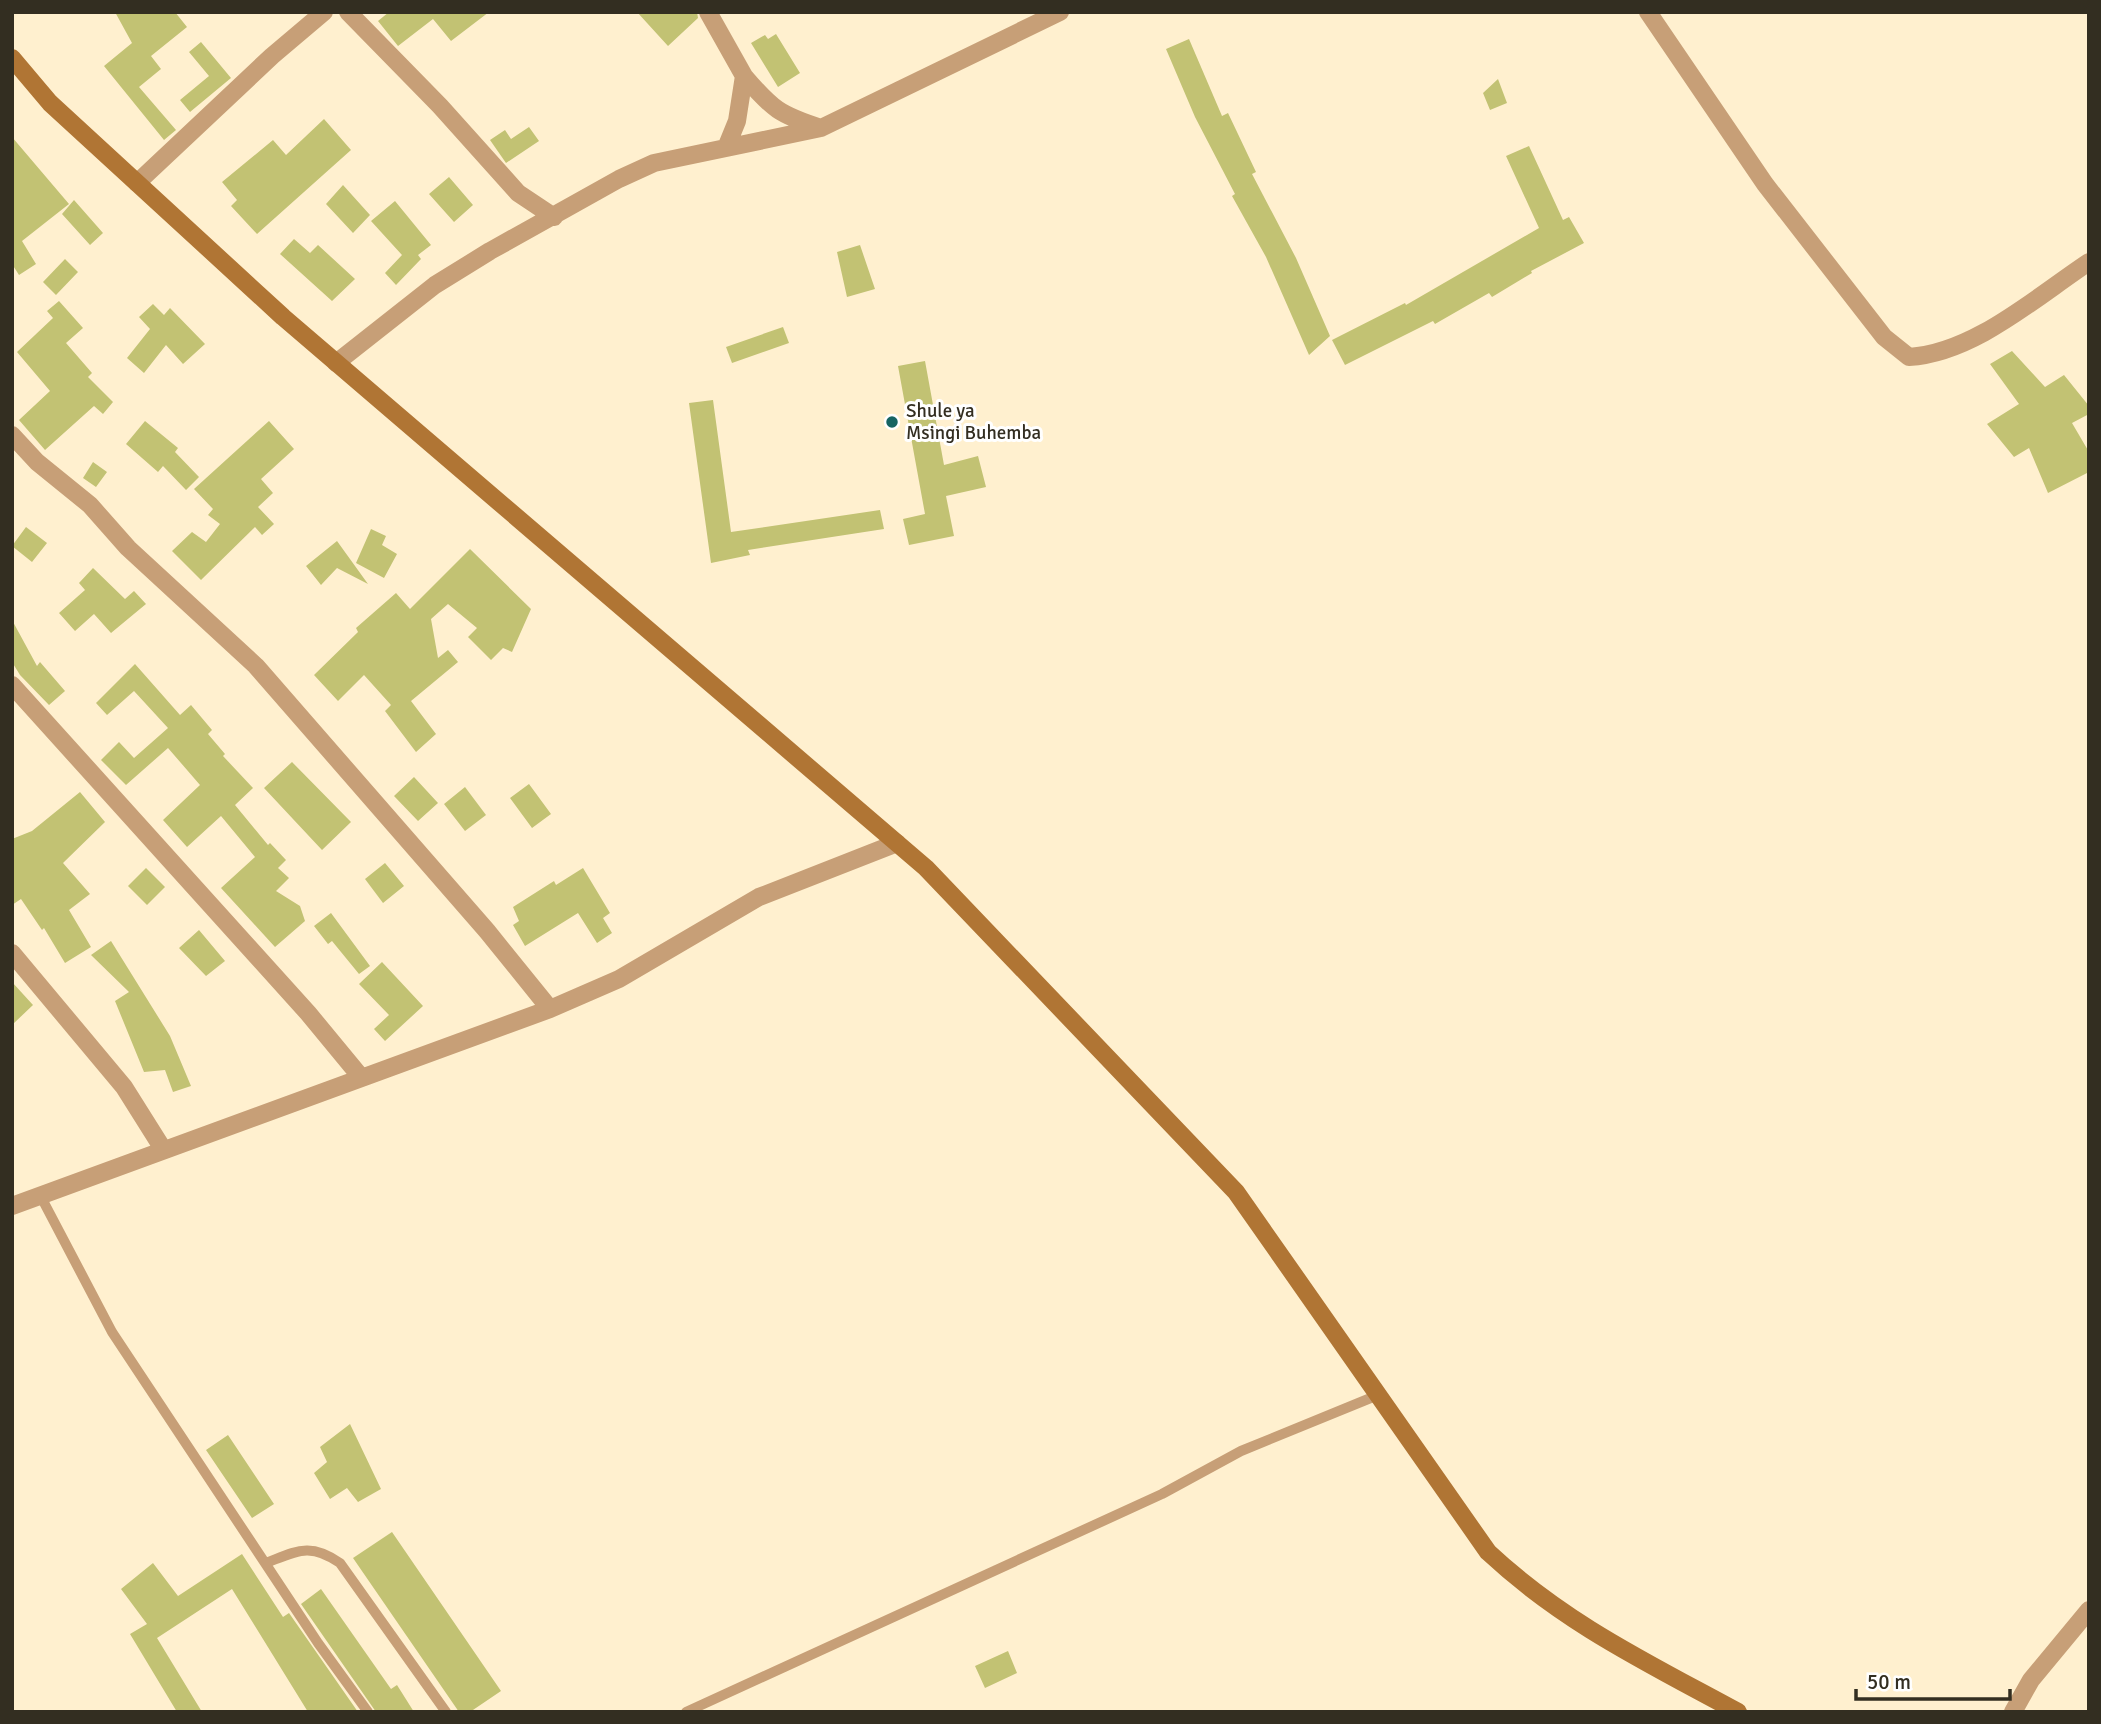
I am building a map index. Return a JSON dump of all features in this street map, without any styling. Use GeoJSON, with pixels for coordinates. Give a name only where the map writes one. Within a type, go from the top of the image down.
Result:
{"type":"FeatureCollection","features":[{"type":"Feature","properties":{"kind":"main road"},"geometry":{"type":"LineString","coordinates":[[12,58],[50,103],[336,363],[926,868],[1236,1192],[1488,1552],[1528,1589],[1585,1629],[1738,1712]]}},
{"type":"Feature","properties":{"kind":"street"},"geometry":{"type":"LineString","coordinates":[[137,183],[272,55],[324,12]]}},
{"type":"Feature","properties":{"kind":"street"},"geometry":{"type":"LineString","coordinates":[[348,12],[440,106],[518,193],[554,217]]}},
{"type":"Feature","properties":{"kind":"street"},"geometry":{"type":"LineString","coordinates":[[708,12],[744,76],[771,107],[789,117],[821,128]]}},
{"type":"Feature","properties":{"kind":"street"},"geometry":{"type":"LineString","coordinates":[[336,363],[436,285],[490,251],[619,179],[654,163],[821,128],[1060,12]]}},
{"type":"Feature","properties":{"kind":"street"},"geometry":{"type":"LineString","coordinates":[[1648,12],[1765,184],[1884,337],[1909,357],[1931,355],[1964,341],[2089,262]]}},
{"type":"Feature","properties":{"kind":"street"},"geometry":{"type":"LineString","coordinates":[[726,148],[737,121],[744,76]]}},
{"type":"Feature","properties":{"kind":"street"},"geometry":{"type":"LineString","coordinates":[[12,435],[37,462],[90,505],[128,548],[257,666],[487,931],[550,1009]]}},
{"type":"Feature","properties":{"kind":"street"},"geometry":{"type":"LineString","coordinates":[[12,685],[308,1013],[360,1076]]}},
{"type":"Feature","properties":{"kind":"street"},"geometry":{"type":"LineString","coordinates":[[12,1206],[360,1076],[550,1009],[619,979],[759,897],[897,843]]}},
{"type":"Feature","properties":{"kind":"street"},"geometry":{"type":"LineString","coordinates":[[12,953],[124,1087],[163,1149]]}},
{"type":"Feature","properties":{"kind":"street"},"geometry":{"type":"LineString","coordinates":[[2012,1712],[2031,1680],[2089,1610]]}},
{"type":"Feature","properties":{"kind":"lane"},"geometry":{"type":"LineString","coordinates":[[40,1195],[112,1332],[368,1712]]}},
{"type":"Feature","properties":{"kind":"lane"},"geometry":{"type":"LineString","coordinates":[[687,1712],[1162,1494],[1241,1451],[1378,1395]]}},
{"type":"Feature","properties":{"kind":"lane"},"geometry":{"type":"LineString","coordinates":[[266,1563],[302,1549],[324,1552],[340,1563],[446,1712]]}},
{"type":"Feature","properties":{"kind":"building"},"geometry":{"type":"Polygon","coordinates":[[[115,12],[175,12],[187,27],[151,56],[161,69],[139,87],[176,130],[164,140],[104,66],[132,43],[115,12]]]}},
{"type":"Feature","properties":{"kind":"building"},"geometry":{"type":"Polygon","coordinates":[[[389,12],[489,12],[451,41],[433,19],[398,46],[378,21],[389,12]]]}},
{"type":"Feature","properties":{"kind":"building"},"geometry":{"type":"Polygon","coordinates":[[[637,12],[697,12],[698,18],[668,46],[637,12]]]}},
{"type":"Feature","properties":{"kind":"building"},"geometry":{"type":"Polygon","coordinates":[[[776,34],[800,73],[778,87],[751,43],[765,35],[768,39],[776,34]]]}},
{"type":"Feature","properties":{"kind":"building"},"geometry":{"type":"Polygon","coordinates":[[[1189,39],[1222,116],[1228,113],[1256,172],[1252,174],[1296,258],[1330,336],[1309,355],[1266,257],[1232,196],[1235,194],[1195,117],[1166,49],[1189,39]]]}},
{"type":"Feature","properties":{"kind":"building"},"geometry":{"type":"Polygon","coordinates":[[[201,42],[231,78],[190,112],[180,100],[209,76],[189,52],[201,42]]]}},
{"type":"Feature","properties":{"kind":"building"},"geometry":{"type":"Polygon","coordinates":[[[1498,79],[1507,103],[1490,110],[1483,93],[1498,79]]]}},
{"type":"Feature","properties":{"kind":"building"},"geometry":{"type":"Polygon","coordinates":[[[324,119],[351,150],[257,234],[231,206],[237,200],[222,182],[273,140],[286,155],[324,119]]]}},
{"type":"Feature","properties":{"kind":"building"},"geometry":{"type":"Polygon","coordinates":[[[529,127],[539,141],[506,163],[490,140],[505,130],[511,139],[529,127]]]}},
{"type":"Feature","properties":{"kind":"building"},"geometry":{"type":"Polygon","coordinates":[[[12,137],[69,204],[22,241],[36,264],[19,275],[12,264],[12,137]]]}},
{"type":"Feature","properties":{"kind":"building"},"geometry":{"type":"Polygon","coordinates":[[[1529,146],[1563,220],[1569,217],[1584,243],[1531,271],[1532,273],[1492,297],[1489,293],[1435,324],[1433,321],[1345,365],[1332,340],[1405,303],[1406,305],[1539,228],[1506,156],[1529,146]]]}},
{"type":"Feature","properties":{"kind":"building"},"geometry":{"type":"Polygon","coordinates":[[[449,177],[473,205],[454,222],[429,194],[449,177]]]}},
{"type":"Feature","properties":{"kind":"building"},"geometry":{"type":"Polygon","coordinates":[[[343,185],[370,215],[353,233],[326,204],[343,185]]]}},
{"type":"Feature","properties":{"kind":"building"},"geometry":{"type":"Polygon","coordinates":[[[74,200],[103,233],[90,245],[62,214],[74,200]]]}},
{"type":"Feature","properties":{"kind":"building"},"geometry":{"type":"Polygon","coordinates":[[[395,201],[431,245],[418,255],[421,259],[396,285],[385,273],[402,255],[371,221],[395,201]]]}},
{"type":"Feature","properties":{"kind":"building"},"geometry":{"type":"Polygon","coordinates":[[[294,239],[310,253],[318,245],[355,279],[332,301],[280,254],[294,239]]]}},
{"type":"Feature","properties":{"kind":"building"},"geometry":{"type":"Polygon","coordinates":[[[860,245],[875,289],[847,297],[837,252],[860,245]]]}},
{"type":"Feature","properties":{"kind":"building"},"geometry":{"type":"Polygon","coordinates":[[[65,259],[78,272],[56,295],[43,282],[65,259]]]}},
{"type":"Feature","properties":{"kind":"building"},"geometry":{"type":"Polygon","coordinates":[[[59,301],[83,328],[66,343],[92,373],[88,377],[113,402],[103,414],[94,406],[45,450],[19,420],[50,391],[17,352],[53,318],[47,311],[59,301]]]}},
{"type":"Feature","properties":{"kind":"building"},"geometry":{"type":"Polygon","coordinates":[[[153,304],[164,315],[170,308],[205,344],[183,364],[166,345],[144,373],[127,358],[150,329],[139,317],[153,304]]]}},
{"type":"Feature","properties":{"kind":"building"},"geometry":{"type":"Polygon","coordinates":[[[783,327],[789,343],[732,363],[726,347],[783,327]]]}},
{"type":"Feature","properties":{"kind":"building"},"geometry":{"type":"Polygon","coordinates":[[[2012,351],[2045,387],[2064,375],[2089,406],[2089,414],[2072,423],[2089,452],[2089,472],[2048,493],[2029,448],[2014,457],[1987,424],[2019,404],[1990,364],[2012,351]]]}},
{"type":"Feature","properties":{"kind":"building"},"geometry":{"type":"Polygon","coordinates":[[[925,361],[944,465],[978,456],[986,487],[946,496],[954,536],[909,545],[903,519],[925,514],[898,366],[925,361]]]}},
{"type":"Feature","properties":{"kind":"building"},"geometry":{"type":"Polygon","coordinates":[[[713,400],[731,532],[880,510],[884,529],[748,550],[750,555],[711,563],[689,403],[713,400]]]}},
{"type":"Feature","properties":{"kind":"building"},"geometry":{"type":"Polygon","coordinates":[[[145,421],[178,448],[175,452],[199,477],[186,490],[163,466],[158,472],[126,444],[145,421]]]}},
{"type":"Feature","properties":{"kind":"building"},"geometry":{"type":"Polygon","coordinates":[[[269,421],[294,449],[261,479],[273,493],[258,507],[274,524],[262,535],[255,527],[201,580],[172,551],[192,532],[206,542],[220,524],[208,515],[213,509],[194,489],[269,421]]]}},
{"type":"Feature","properties":{"kind":"building"},"geometry":{"type":"Polygon","coordinates":[[[93,462],[107,472],[96,487],[83,478],[93,462]]]}},
{"type":"Feature","properties":{"kind":"building"},"geometry":{"type":"Polygon","coordinates":[[[26,527],[47,543],[32,562],[12,546],[26,527]]]}},
{"type":"Feature","properties":{"kind":"building"},"geometry":{"type":"Polygon","coordinates":[[[371,529],[386,536],[382,545],[397,554],[384,578],[356,563],[371,529]]]}},
{"type":"Feature","properties":{"kind":"building"},"geometry":{"type":"Polygon","coordinates":[[[337,541],[368,584],[337,568],[321,585],[306,566],[337,541]]]}},
{"type":"Feature","properties":{"kind":"building"},"geometry":{"type":"Polygon","coordinates":[[[470,549],[531,609],[512,652],[503,648],[491,660],[468,637],[477,628],[448,604],[431,619],[438,658],[448,650],[458,662],[411,701],[436,734],[416,752],[385,711],[391,705],[364,675],[338,701],[314,675],[358,632],[356,628],[396,593],[410,609],[470,549]]]}},
{"type":"Feature","properties":{"kind":"building"},"geometry":{"type":"Polygon","coordinates":[[[93,568],[125,599],[134,591],[146,604],[111,633],[94,614],[75,631],[59,613],[85,590],[79,583],[93,568]]]}},
{"type":"Feature","properties":{"kind":"building"},"geometry":{"type":"Polygon","coordinates":[[[12,620],[37,666],[40,662],[65,691],[49,705],[20,675],[12,662],[12,620]]]}},
{"type":"Feature","properties":{"kind":"building"},"geometry":{"type":"Polygon","coordinates":[[[135,664],[180,715],[191,705],[212,730],[208,734],[225,754],[223,756],[253,788],[235,805],[268,845],[270,843],[286,860],[278,868],[289,878],[276,891],[300,906],[305,921],[275,947],[221,888],[255,857],[221,816],[187,847],[163,820],[200,785],[168,748],[126,785],[101,760],[119,742],[134,758],[168,728],[134,691],[107,715],[96,703],[135,664]]]}},
{"type":"Feature","properties":{"kind":"building"},"geometry":{"type":"Polygon","coordinates":[[[292,762],[351,822],[322,850],[264,788],[292,762]]]}},
{"type":"Feature","properties":{"kind":"building"},"geometry":{"type":"Polygon","coordinates":[[[414,777],[438,803],[418,821],[394,796],[414,777]]]}},
{"type":"Feature","properties":{"kind":"building"},"geometry":{"type":"Polygon","coordinates":[[[529,784],[551,814],[532,828],[510,798],[529,784]]]}},
{"type":"Feature","properties":{"kind":"building"},"geometry":{"type":"Polygon","coordinates":[[[465,787],[486,815],[465,831],[444,804],[465,787]]]}},
{"type":"Feature","properties":{"kind":"building"},"geometry":{"type":"Polygon","coordinates":[[[80,792],[105,822],[63,863],[90,894],[69,910],[91,947],[65,963],[44,928],[42,930],[21,899],[12,905],[12,839],[32,831],[80,792]]]}},
{"type":"Feature","properties":{"kind":"building"},"geometry":{"type":"Polygon","coordinates":[[[385,863],[404,886],[383,903],[365,879],[385,863]]]}},
{"type":"Feature","properties":{"kind":"building"},"geometry":{"type":"Polygon","coordinates":[[[146,868],[165,887],[147,905],[128,886],[146,868]]]}},
{"type":"Feature","properties":{"kind":"building"},"geometry":{"type":"Polygon","coordinates":[[[583,868],[610,913],[603,918],[612,933],[597,943],[578,913],[525,946],[513,925],[519,921],[513,907],[554,881],[556,885],[583,868]]]}},
{"type":"Feature","properties":{"kind":"building"},"geometry":{"type":"Polygon","coordinates":[[[331,913],[370,966],[359,974],[332,941],[328,944],[314,926],[331,913]]]}},
{"type":"Feature","properties":{"kind":"building"},"geometry":{"type":"Polygon","coordinates":[[[199,930],[225,961],[206,976],[179,948],[199,930]]]}},
{"type":"Feature","properties":{"kind":"building"},"geometry":{"type":"Polygon","coordinates":[[[111,941],[170,1036],[191,1086],[173,1092],[165,1070],[144,1072],[115,1001],[129,992],[91,955],[111,941]]]}},
{"type":"Feature","properties":{"kind":"building"},"geometry":{"type":"Polygon","coordinates":[[[382,962],[423,1006],[385,1041],[374,1029],[389,1015],[359,984],[382,962]]]}},
{"type":"Feature","properties":{"kind":"building"},"geometry":{"type":"Polygon","coordinates":[[[12,982],[33,1005],[12,1025],[12,982]]]}},
{"type":"Feature","properties":{"kind":"building"},"geometry":{"type":"Polygon","coordinates":[[[350,1424],[381,1489],[358,1502],[347,1488],[330,1499],[314,1473],[327,1462],[320,1447],[350,1424]]]}},
{"type":"Feature","properties":{"kind":"building"},"geometry":{"type":"Polygon","coordinates":[[[228,1435],[274,1504],[252,1518],[206,1450],[228,1435]]]}},
{"type":"Feature","properties":{"kind":"building"},"geometry":{"type":"Polygon","coordinates":[[[392,1532],[501,1691],[470,1712],[459,1712],[353,1558],[392,1532]]]}},
{"type":"Feature","properties":{"kind":"building"},"geometry":{"type":"Polygon","coordinates":[[[242,1554],[283,1617],[289,1613],[358,1712],[308,1712],[232,1589],[157,1638],[202,1712],[177,1712],[130,1634],[147,1624],[121,1589],[153,1563],[178,1596],[242,1554]]]}},
{"type":"Feature","properties":{"kind":"building"},"geometry":{"type":"Polygon","coordinates":[[[321,1589],[391,1689],[397,1685],[414,1712],[376,1712],[301,1604],[321,1589]]]}},
{"type":"Feature","properties":{"kind":"building"},"geometry":{"type":"Polygon","coordinates":[[[1008,1651],[1017,1673],[985,1688],[975,1666],[1008,1651]]]}},
{"type":"Feature","properties":{"kind":"place","name":"Shule ya Msingi Buhemba"},"geometry":{"type":"Point","coordinates":[892,422]}}]}
